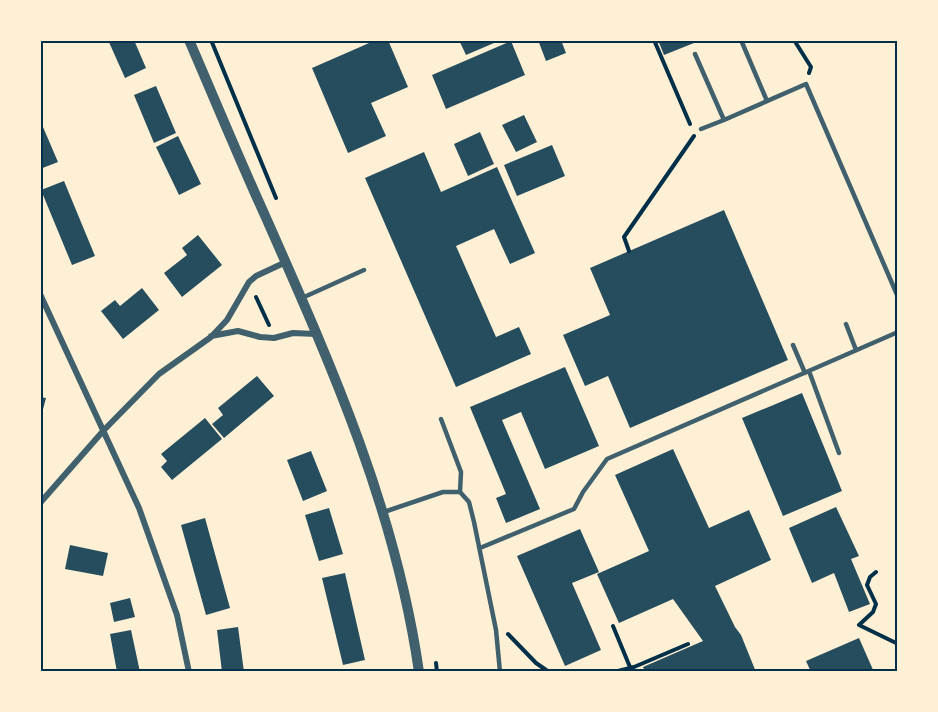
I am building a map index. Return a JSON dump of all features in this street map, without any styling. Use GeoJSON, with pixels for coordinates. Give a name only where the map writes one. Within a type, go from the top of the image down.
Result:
{"type":"FeatureCollection","features":[{"type":"Feature","properties":{"kind":"street"},"geometry":{"type":"LineString","coordinates":[[189,40],[302,298],[363,447],[384,512],[412,629],[419,672]]}},
{"type":"Feature","properties":{"kind":"street"},"geometry":{"type":"LineString","coordinates":[[40,503],[104,430],[159,374],[210,337],[227,320],[249,282],[256,276],[286,262]]}},
{"type":"Feature","properties":{"kind":"street"},"geometry":{"type":"LineString","coordinates":[[40,294],[139,508],[177,615],[189,672]]}},
{"type":"Feature","properties":{"kind":"street"},"geometry":{"type":"LineString","coordinates":[[210,337],[238,331],[274,338],[293,333],[316,334]]}},
{"type":"Feature","properties":{"kind":"lane"},"geometry":{"type":"LineString","coordinates":[[741,40],[766,101]]}},
{"type":"Feature","properties":{"kind":"lane"},"geometry":{"type":"LineString","coordinates":[[695,54],[724,120]]}},
{"type":"Feature","properties":{"kind":"lane"},"geometry":{"type":"LineString","coordinates":[[701,129],[806,84],[897,297]]}},
{"type":"Feature","properties":{"kind":"lane"},"geometry":{"type":"LineString","coordinates":[[302,298],[364,270]]}},
{"type":"Feature","properties":{"kind":"lane"},"geometry":{"type":"LineString","coordinates":[[846,324],[856,350]]}},
{"type":"Feature","properties":{"kind":"lane"},"geometry":{"type":"LineString","coordinates":[[480,548],[574,509],[583,492],[607,459],[897,332]]}},
{"type":"Feature","properties":{"kind":"lane"},"geometry":{"type":"LineString","coordinates":[[793,345],[807,372],[839,453]]}},
{"type":"Feature","properties":{"kind":"lane"},"geometry":{"type":"LineString","coordinates":[[441,419],[461,472],[460,492],[469,502],[480,548],[496,630],[500,672]]}},
{"type":"Feature","properties":{"kind":"lane"},"geometry":{"type":"LineString","coordinates":[[384,512],[443,492],[460,492]]}},
{"type":"Feature","properties":{"kind":"path"},"geometry":{"type":"LineString","coordinates":[[654,40],[695,135]]}},
{"type":"Feature","properties":{"kind":"path"},"geometry":{"type":"LineString","coordinates":[[794,40],[811,67],[806,84]]}},
{"type":"Feature","properties":{"kind":"path"},"geometry":{"type":"LineString","coordinates":[[629,251],[624,237],[701,129]]}},
{"type":"Feature","properties":{"kind":"path"},"geometry":{"type":"LineString","coordinates":[[249,282],[274,338]]}},
{"type":"Feature","properties":{"kind":"path"},"geometry":{"type":"LineString","coordinates":[[876,572],[870,577],[867,585],[876,604],[873,612],[859,625],[896,643]]}},
{"type":"Feature","properties":{"kind":"path"},"geometry":{"type":"LineString","coordinates":[[613,626],[632,670]]}},
{"type":"Feature","properties":{"kind":"path"},"geometry":{"type":"LineString","coordinates":[[496,630],[507,633],[536,663],[549,672]]}},
{"type":"Feature","properties":{"kind":"path"},"geometry":{"type":"LineString","coordinates":[[614,672],[632,670],[688,644]]}},
{"type":"Feature","properties":{"kind":"path"},"geometry":{"type":"LineString","coordinates":[[580,672],[602,672]]}},
{"type":"Feature","properties":{"kind":"building"},"geometry":{"type":"Polygon","coordinates":[[[108,40],[134,40],[146,68],[125,78],[108,40]]]}},
{"type":"Feature","properties":{"kind":"building"},"geometry":{"type":"Polygon","coordinates":[[[376,40],[388,40],[408,87],[371,103],[386,136],[348,153],[312,68],[376,40]]]}},
{"type":"Feature","properties":{"kind":"building"},"geometry":{"type":"Polygon","coordinates":[[[459,40],[501,40],[466,55],[459,40]]]}},
{"type":"Feature","properties":{"kind":"building"},"geometry":{"type":"Polygon","coordinates":[[[538,40],[561,40],[566,53],[546,61],[538,40]]]}},
{"type":"Feature","properties":{"kind":"building"},"geometry":{"type":"Polygon","coordinates":[[[658,40],[699,40],[699,41],[664,55],[658,40]]]}},
{"type":"Feature","properties":{"kind":"building"},"geometry":{"type":"Polygon","coordinates":[[[511,41],[525,75],[446,109],[432,75],[511,41]]]}},
{"type":"Feature","properties":{"kind":"building"},"geometry":{"type":"Polygon","coordinates":[[[156,86],[176,133],[154,143],[134,95],[156,86]]]}},
{"type":"Feature","properties":{"kind":"building"},"geometry":{"type":"Polygon","coordinates":[[[524,115],[537,142],[516,152],[502,125],[524,115]]]}},
{"type":"Feature","properties":{"kind":"building"},"geometry":{"type":"Polygon","coordinates":[[[40,120],[58,162],[40,169],[40,120]]]}},
{"type":"Feature","properties":{"kind":"building"},"geometry":{"type":"Polygon","coordinates":[[[480,132],[494,164],[468,176],[454,144],[480,132]]]}},
{"type":"Feature","properties":{"kind":"building"},"geometry":{"type":"Polygon","coordinates":[[[178,136],[201,184],[179,195],[156,147],[178,136]]]}},
{"type":"Feature","properties":{"kind":"building"},"geometry":{"type":"Polygon","coordinates":[[[552,145],[565,176],[517,196],[504,165],[552,145]]]}},
{"type":"Feature","properties":{"kind":"building"},"geometry":{"type":"Polygon","coordinates":[[[424,152],[441,192],[497,167],[535,253],[510,264],[494,229],[456,246],[496,337],[519,327],[531,354],[456,387],[365,178],[424,152]]]}},
{"type":"Feature","properties":{"kind":"building"},"geometry":{"type":"Polygon","coordinates":[[[64,181],[95,256],[72,265],[41,190],[64,181]]]}},
{"type":"Feature","properties":{"kind":"building"},"geometry":{"type":"Polygon","coordinates":[[[724,210],[788,360],[630,428],[608,376],[585,386],[563,335],[610,315],[590,268],[724,210]]]}},
{"type":"Feature","properties":{"kind":"building"},"geometry":{"type":"Polygon","coordinates":[[[198,235],[222,265],[182,297],[164,273],[187,255],[182,248],[198,235]]]}},
{"type":"Feature","properties":{"kind":"building"},"geometry":{"type":"Polygon","coordinates":[[[142,288],[159,310],[123,339],[101,311],[115,300],[120,306],[142,288]]]}},
{"type":"Feature","properties":{"kind":"building"},"geometry":{"type":"Polygon","coordinates":[[[565,367],[599,446],[545,469],[521,412],[502,420],[540,509],[506,523],[496,498],[506,494],[470,407],[565,367]]]}},
{"type":"Feature","properties":{"kind":"building"},"geometry":{"type":"Polygon","coordinates":[[[257,376],[274,396],[224,438],[212,424],[223,415],[218,408],[257,376]]]}},
{"type":"Feature","properties":{"kind":"building"},"geometry":{"type":"Polygon","coordinates":[[[802,393],[842,491],[783,516],[742,418],[802,393]]]}},
{"type":"Feature","properties":{"kind":"building"},"geometry":{"type":"Polygon","coordinates":[[[40,397],[46,398],[41,417],[40,417],[40,397]]]}},
{"type":"Feature","properties":{"kind":"building"},"geometry":{"type":"Polygon","coordinates":[[[205,418],[222,439],[172,480],[161,467],[167,461],[161,454],[205,418]]]}},
{"type":"Feature","properties":{"kind":"building"},"geometry":{"type":"Polygon","coordinates":[[[673,449],[709,528],[749,510],[771,560],[715,586],[741,635],[756,672],[645,672],[643,667],[703,641],[673,599],[619,623],[597,574],[649,551],[615,475],[673,449]]]}},
{"type":"Feature","properties":{"kind":"building"},"geometry":{"type":"Polygon","coordinates":[[[311,451],[327,491],[303,501],[287,460],[311,451]]]}},
{"type":"Feature","properties":{"kind":"building"},"geometry":{"type":"Polygon","coordinates":[[[836,507],[859,556],[851,559],[870,604],[849,612],[834,573],[812,583],[789,528],[836,507]]]}},
{"type":"Feature","properties":{"kind":"building"},"geometry":{"type":"Polygon","coordinates":[[[329,508],[343,554],[319,561],[305,515],[329,508]]]}},
{"type":"Feature","properties":{"kind":"building"},"geometry":{"type":"Polygon","coordinates":[[[205,518],[230,608],[206,615],[181,525],[205,518]]]}},
{"type":"Feature","properties":{"kind":"building"},"geometry":{"type":"Polygon","coordinates":[[[580,529],[599,572],[572,583],[601,650],[565,666],[517,556],[580,529]]]}},
{"type":"Feature","properties":{"kind":"building"},"geometry":{"type":"Polygon","coordinates":[[[70,545],[108,553],[103,576],[65,569],[70,545]]]}},
{"type":"Feature","properties":{"kind":"building"},"geometry":{"type":"Polygon","coordinates":[[[345,573],[365,660],[343,665],[322,578],[345,573]]]}},
{"type":"Feature","properties":{"kind":"building"},"geometry":{"type":"Polygon","coordinates":[[[130,598],[135,617],[114,622],[110,603],[130,598]]]}},
{"type":"Feature","properties":{"kind":"building"},"geometry":{"type":"Polygon","coordinates":[[[238,627],[244,672],[222,672],[217,630],[238,627]]]}},
{"type":"Feature","properties":{"kind":"building"},"geometry":{"type":"Polygon","coordinates":[[[131,630],[140,672],[117,672],[110,634],[131,630]]]}},
{"type":"Feature","properties":{"kind":"building"},"geometry":{"type":"Polygon","coordinates":[[[859,638],[874,672],[811,672],[806,661],[859,638]]]}}]}
